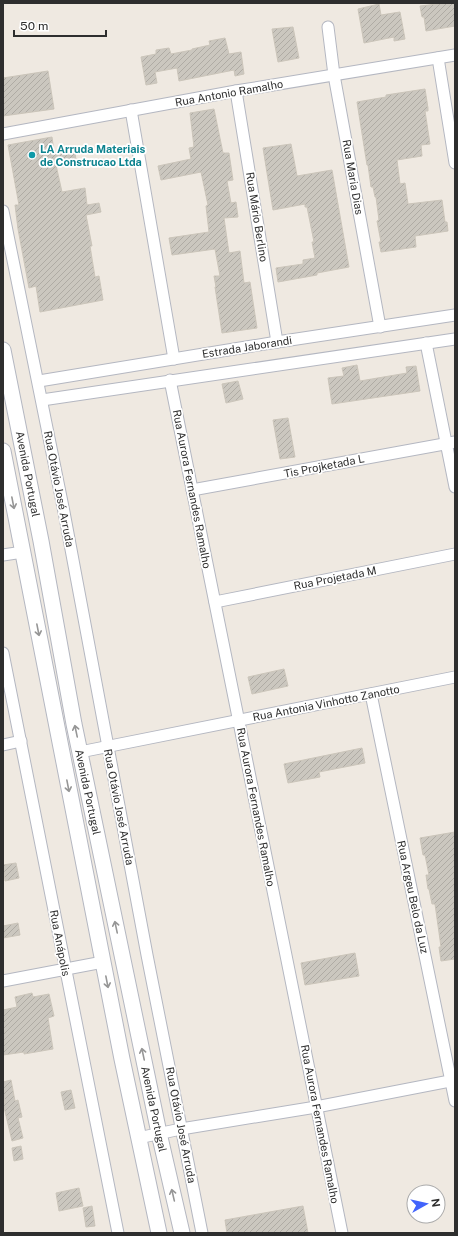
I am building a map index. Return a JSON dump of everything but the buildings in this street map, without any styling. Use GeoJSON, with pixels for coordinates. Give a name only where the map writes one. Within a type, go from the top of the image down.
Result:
{"type":"FeatureCollection","features":[{"type":"Feature","properties":{"kind":"main road","name":"Avenida Portugal"},"geometry":{"type":"LineString","coordinates":[[3,350],[41,541],[80,752],[159,1133],[182,1233]]}},
{"type":"Feature","properties":{"kind":"main road","name":"Avenida Portugal"},"geometry":{"type":"LineString","coordinates":[[3,451],[138,1138],[159,1233]]}},
{"type":"Feature","properties":{"kind":"street","name":"Rua Maria Dias"},"geometry":{"type":"LineString","coordinates":[[328,27],[334,75],[380,327]]}},
{"type":"Feature","properties":{"kind":"street","name":"Rua Antonio Ramalho"},"geometry":{"type":"LineString","coordinates":[[3,134],[236,91],[455,55]]}},
{"type":"Feature","properties":{"kind":"street"},"geometry":{"type":"LineString","coordinates":[[438,58],[455,163]]}},
{"type":"Feature","properties":{"kind":"street","name":"Rua Mário Berlino"},"geometry":{"type":"LineString","coordinates":[[236,91],[278,342]]}},
{"type":"Feature","properties":{"kind":"street"},"geometry":{"type":"LineString","coordinates":[[132,110],[174,359]]}},
{"type":"Feature","properties":{"kind":"street","name":"Rua Otávio José Arruda"},"geometry":{"type":"LineString","coordinates":[[3,211],[64,512],[147,955],[202,1233]]}},
{"type":"Feature","properties":{"kind":"street","name":"Estrada Jaborandi"},"geometry":{"type":"LineString","coordinates":[[38,381],[455,315]]}},
{"type":"Feature","properties":{"kind":"street"},"geometry":{"type":"LineString","coordinates":[[42,400],[455,339]]}},
{"type":"Feature","properties":{"kind":"street"},"geometry":{"type":"LineString","coordinates":[[426,343],[450,442],[455,487]]}},
{"type":"Feature","properties":{"kind":"street","name":"Rua Aurora Fernandes Ramalho"},"geometry":{"type":"LineString","coordinates":[[170,380],[342,1233]]}},
{"type":"Feature","properties":{"kind":"street","name":"Tis Projketada L"},"geometry":{"type":"LineString","coordinates":[[192,490],[450,442]]}},
{"type":"Feature","properties":{"kind":"street"},"geometry":{"type":"LineString","coordinates":[[3,554],[23,552]]}},
{"type":"Feature","properties":{"kind":"street","name":"Rua Projetada M"},"geometry":{"type":"LineString","coordinates":[[215,602],[455,554]]}},
{"type":"Feature","properties":{"kind":"street","name":"Rua Anápolis"},"geometry":{"type":"LineString","coordinates":[[3,653],[118,1233]]}},
{"type":"Feature","properties":{"kind":"street","name":"Rua Antonia Vinhotto Zanotto"},"geometry":{"type":"LineString","coordinates":[[80,752],[455,677]]}},
{"type":"Feature","properties":{"kind":"street","name":"Rua Argeu Belo da Luz"},"geometry":{"type":"LineString","coordinates":[[372,694],[453,1080],[455,1101]]}},
{"type":"Feature","properties":{"kind":"street"},"geometry":{"type":"LineString","coordinates":[[3,745],[21,741]]}},
{"type":"Feature","properties":{"kind":"street"},"geometry":{"type":"LineString","coordinates":[[3,981],[103,962]]}},
{"type":"Feature","properties":{"kind":"street"},"geometry":{"type":"LineString","coordinates":[[138,1138],[181,1129],[316,1107],[453,1080]]}},
{"type":"Feature","properties":{"kind":"place","name":"LA Arruda Materiais de Construcao Ltda"},"geometry":{"type":"Point","coordinates":[32,155]}}]}
